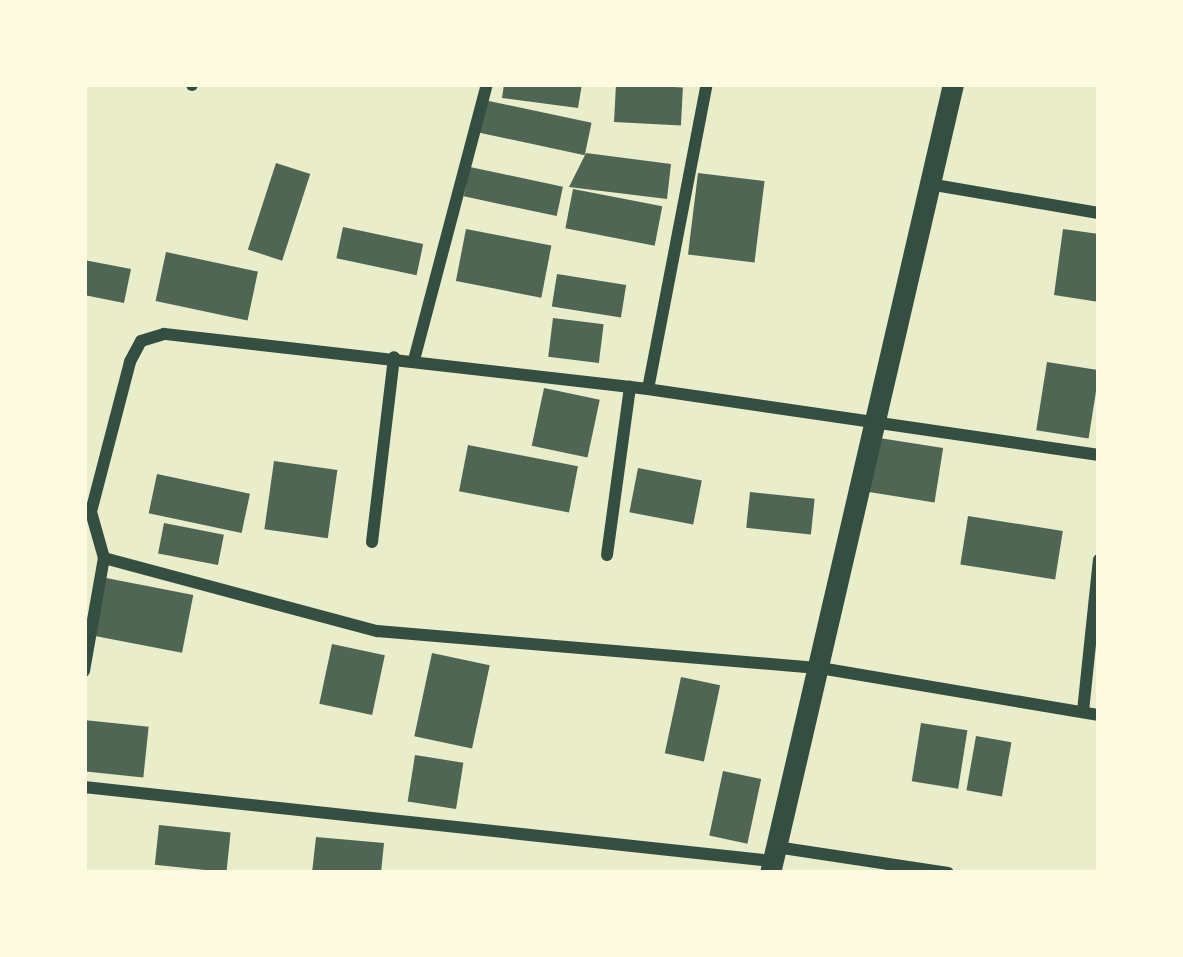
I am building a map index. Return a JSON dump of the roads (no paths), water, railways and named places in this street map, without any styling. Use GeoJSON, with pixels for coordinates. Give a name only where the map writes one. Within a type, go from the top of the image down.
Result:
{"type":"FeatureCollection","features":[{"type":"Feature","properties":{"kind":"street"},"geometry":{"type":"LineString","coordinates":[[414,360],[487,84]]}},
{"type":"Feature","properties":{"kind":"street"},"geometry":{"type":"LineString","coordinates":[[648,389],[707,84]]}},
{"type":"Feature","properties":{"kind":"street"},"geometry":{"type":"LineString","coordinates":[[773,860],[926,184],[953,84]]}},
{"type":"Feature","properties":{"kind":"street"},"geometry":{"type":"LineString","coordinates":[[926,184],[1099,213]]}},
{"type":"Feature","properties":{"kind":"street"},"geometry":{"type":"LineString","coordinates":[[84,671],[104,558],[88,511],[141,341],[218,335],[875,418],[1099,455]]}},
{"type":"Feature","properties":{"kind":"street"},"geometry":{"type":"LineString","coordinates":[[373,542],[394,357]]}},
{"type":"Feature","properties":{"kind":"street"},"geometry":{"type":"LineString","coordinates":[[607,555],[630,387]]}},
{"type":"Feature","properties":{"kind":"street"},"geometry":{"type":"LineString","coordinates":[[104,558],[377,631],[820,668],[1099,715]]}},
{"type":"Feature","properties":{"kind":"street"},"geometry":{"type":"LineString","coordinates":[[1083,711],[1099,560]]}},
{"type":"Feature","properties":{"kind":"street"},"geometry":{"type":"LineString","coordinates":[[84,787],[773,860],[948,873]]}}]}
